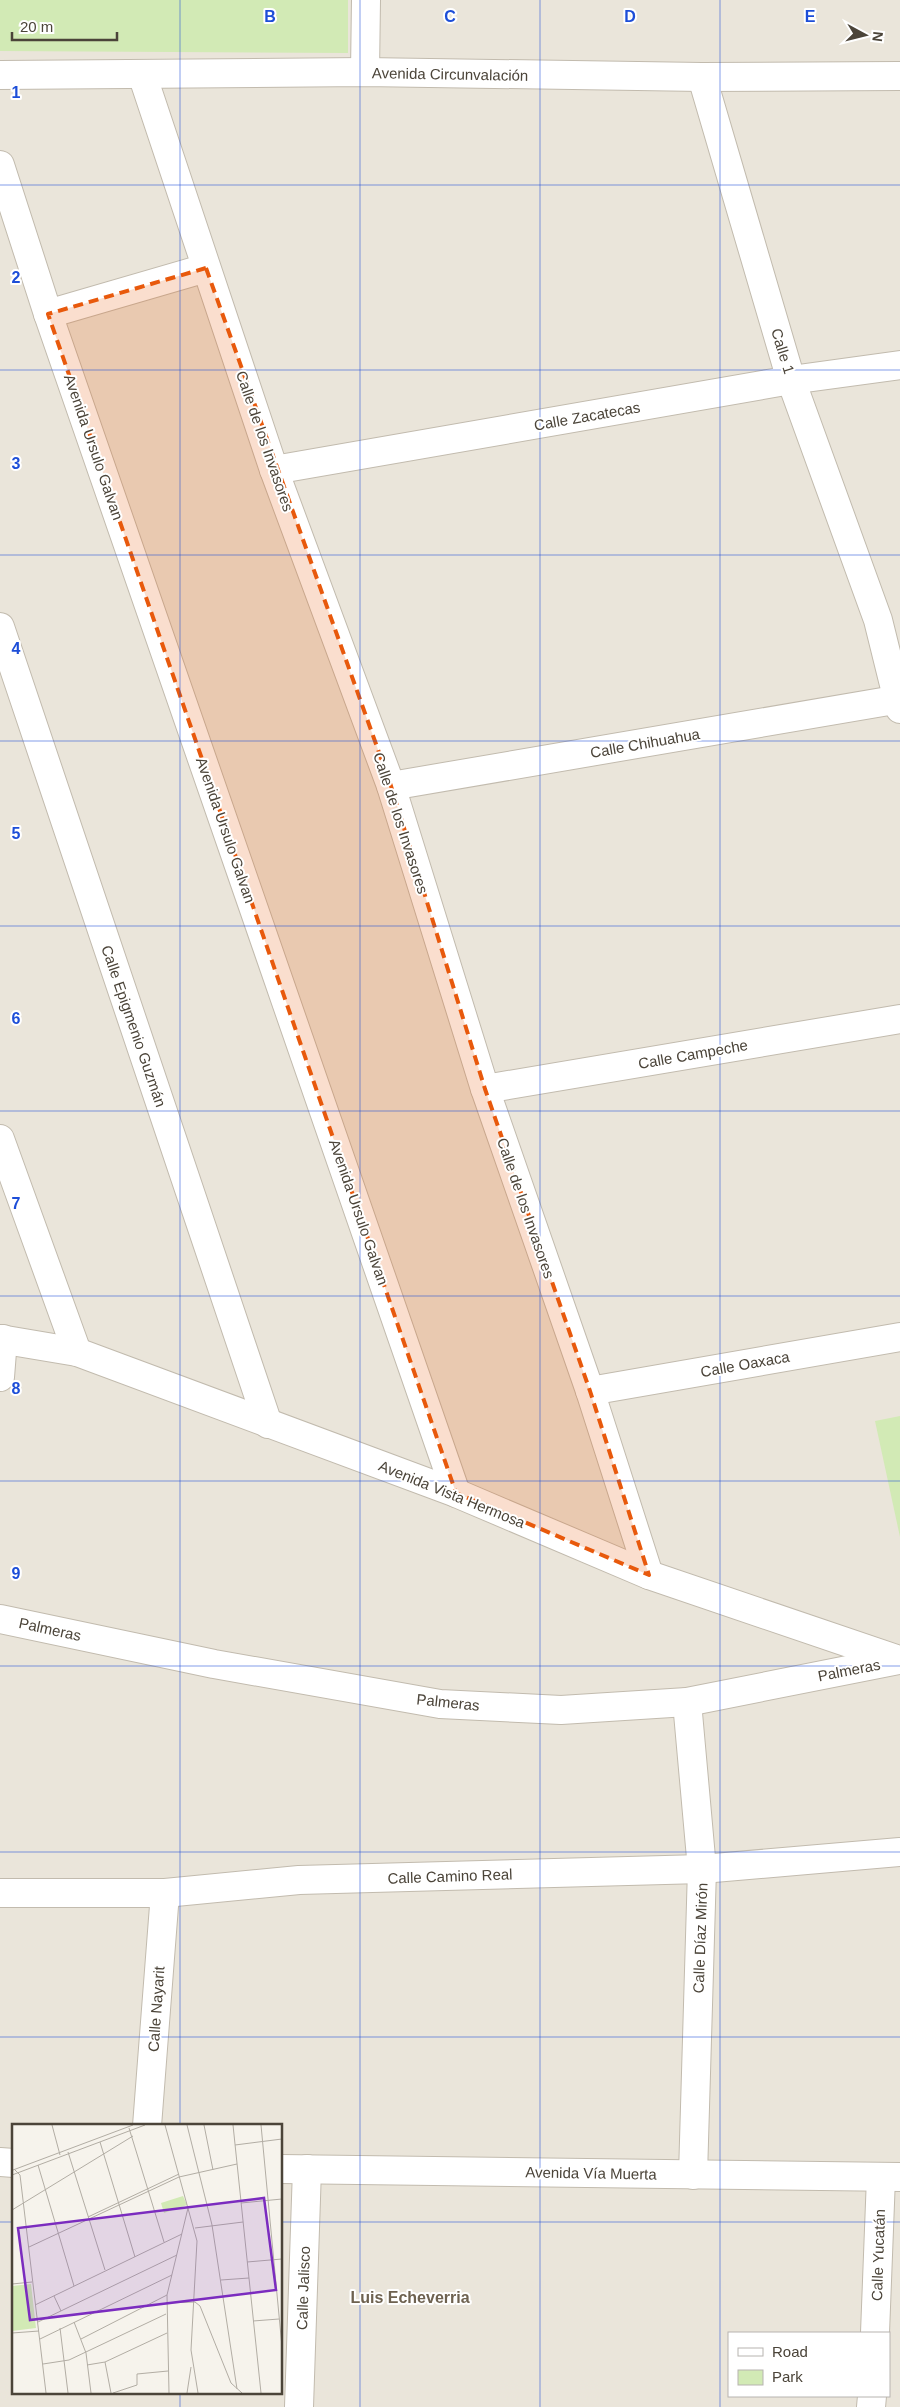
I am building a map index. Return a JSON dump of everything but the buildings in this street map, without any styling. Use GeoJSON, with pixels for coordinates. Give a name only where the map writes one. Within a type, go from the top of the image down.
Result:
{"type":"FeatureCollection","features":[{"type":"Feature","properties":{"kind":"street"},"geometry":{"type":"LineString","coordinates":[[365,72],[366,0]]}},
{"type":"Feature","properties":{"kind":"street","name":"Avenida Circunvalación"},"geometry":{"type":"LineString","coordinates":[[0,75],[365,72],[702,77],[900,76]]}},
{"type":"Feature","properties":{"kind":"street","name":"Calle de los Invasores"},"geometry":{"type":"LineString","coordinates":[[142,74],[274,470],[391,786],[485,1089],[590,1391],[649,1575]]}},
{"type":"Feature","properties":{"kind":"street","name":"Calle 1"},"geometry":{"type":"LineString","coordinates":[[702,77],[791,380],[878,620],[899,703]]}},
{"type":"Feature","properties":{"kind":"street","name":"Avenida Ursulo Galvan"},"geometry":{"type":"LineString","coordinates":[[0,165],[48,314],[456,1493]]}},
{"type":"Feature","properties":{"kind":"street"},"geometry":{"type":"LineString","coordinates":[[48,314],[206,268]]}},
{"type":"Feature","properties":{"kind":"street","name":"Calle Zacatecas"},"geometry":{"type":"LineString","coordinates":[[274,470],[791,380],[900,365]]}},
{"type":"Feature","properties":{"kind":"street","name":"Calle 1"},"geometry":{"type":"LineString","coordinates":[[878,620],[900,650]]}},
{"type":"Feature","properties":{"kind":"street","name":"Calle Epigmenio Guzmán"},"geometry":{"type":"LineString","coordinates":[[0,627],[268,1424]]}},
{"type":"Feature","properties":{"kind":"street","name":"Calle Chihuahua"},"geometry":{"type":"LineString","coordinates":[[391,786],[899,703]]}},
{"type":"Feature","properties":{"kind":"street","name":"Calle Campeche"},"geometry":{"type":"LineString","coordinates":[[485,1089],[900,1019]]}},
{"type":"Feature","properties":{"kind":"street"},"geometry":{"type":"LineString","coordinates":[[0,1139],[77,1352]]}},
{"type":"Feature","properties":{"kind":"street","name":"Calle Oaxaca"},"geometry":{"type":"LineString","coordinates":[[590,1391],[900,1337]]}},
{"type":"Feature","properties":{"kind":"street"},"geometry":{"type":"LineString","coordinates":[[0,1377],[2,1339]]}},
{"type":"Feature","properties":{"kind":"street","name":"Avenida Vista Hermosa"},"geometry":{"type":"LineString","coordinates":[[2,1339],[77,1352],[456,1493],[649,1575],[899,1660]]}},
{"type":"Feature","properties":{"kind":"street","name":"Palmeras"},"geometry":{"type":"LineString","coordinates":[[0,1618],[214,1664],[440,1704],[561,1710],[688,1702],[899,1660]]}},
{"type":"Feature","properties":{"kind":"street","name":"Calle Díaz Mirón"},"geometry":{"type":"LineString","coordinates":[[688,1702],[702,1869],[693,2175]]}},
{"type":"Feature","properties":{"kind":"street","name":"Calle Camino Real"},"geometry":{"type":"LineString","coordinates":[[0,1893],[164,1893],[299,1880],[702,1869],[900,1852]]}},
{"type":"Feature","properties":{"kind":"street","name":"Calle Nayarit"},"geometry":{"type":"LineString","coordinates":[[148,2124],[164,1893]]}},
{"type":"Feature","properties":{"kind":"street","name":"Avenida Vía Muerta"},"geometry":{"type":"LineString","coordinates":[[294,2169],[891,2177]]}},
{"type":"Feature","properties":{"kind":"street","name":"Calle Jalisco"},"geometry":{"type":"LineString","coordinates":[[294,2169],[299,2407]]}},
{"type":"Feature","properties":{"kind":"street","name":"Calle Yucatán"},"geometry":{"type":"LineString","coordinates":[[875,2332],[891,2177]]}},
{"type":"Feature","properties":{"kind":"highlighted area"},"geometry":{"type":"Polygon","coordinates":[[[206,268],[391,786],[485,1089],[590,1391],[649,1575],[456,1493],[48,314],[206,268]]]}},
{"type":"Feature","properties":{"kind":"shaded area"},"geometry":{"type":"Polygon","coordinates":[[[0,0],[900,0],[900,2407],[0,2407],[0,0]]]}},
{"type":"Feature","properties":{"kind":"green space"},"geometry":{"type":"Polygon","coordinates":[[[0,0],[348,0],[348,53],[0,51],[0,0]]]}},
{"type":"Feature","properties":{"kind":"green space"},"geometry":{"type":"Polygon","coordinates":[[[900,1416],[900,1537],[875,1421],[900,1416]]]}},
{"type":"Feature","properties":{"kind":"district","name":"Luis Echeverria"},"geometry":{"type":"Point","coordinates":[410,2297]}}]}
